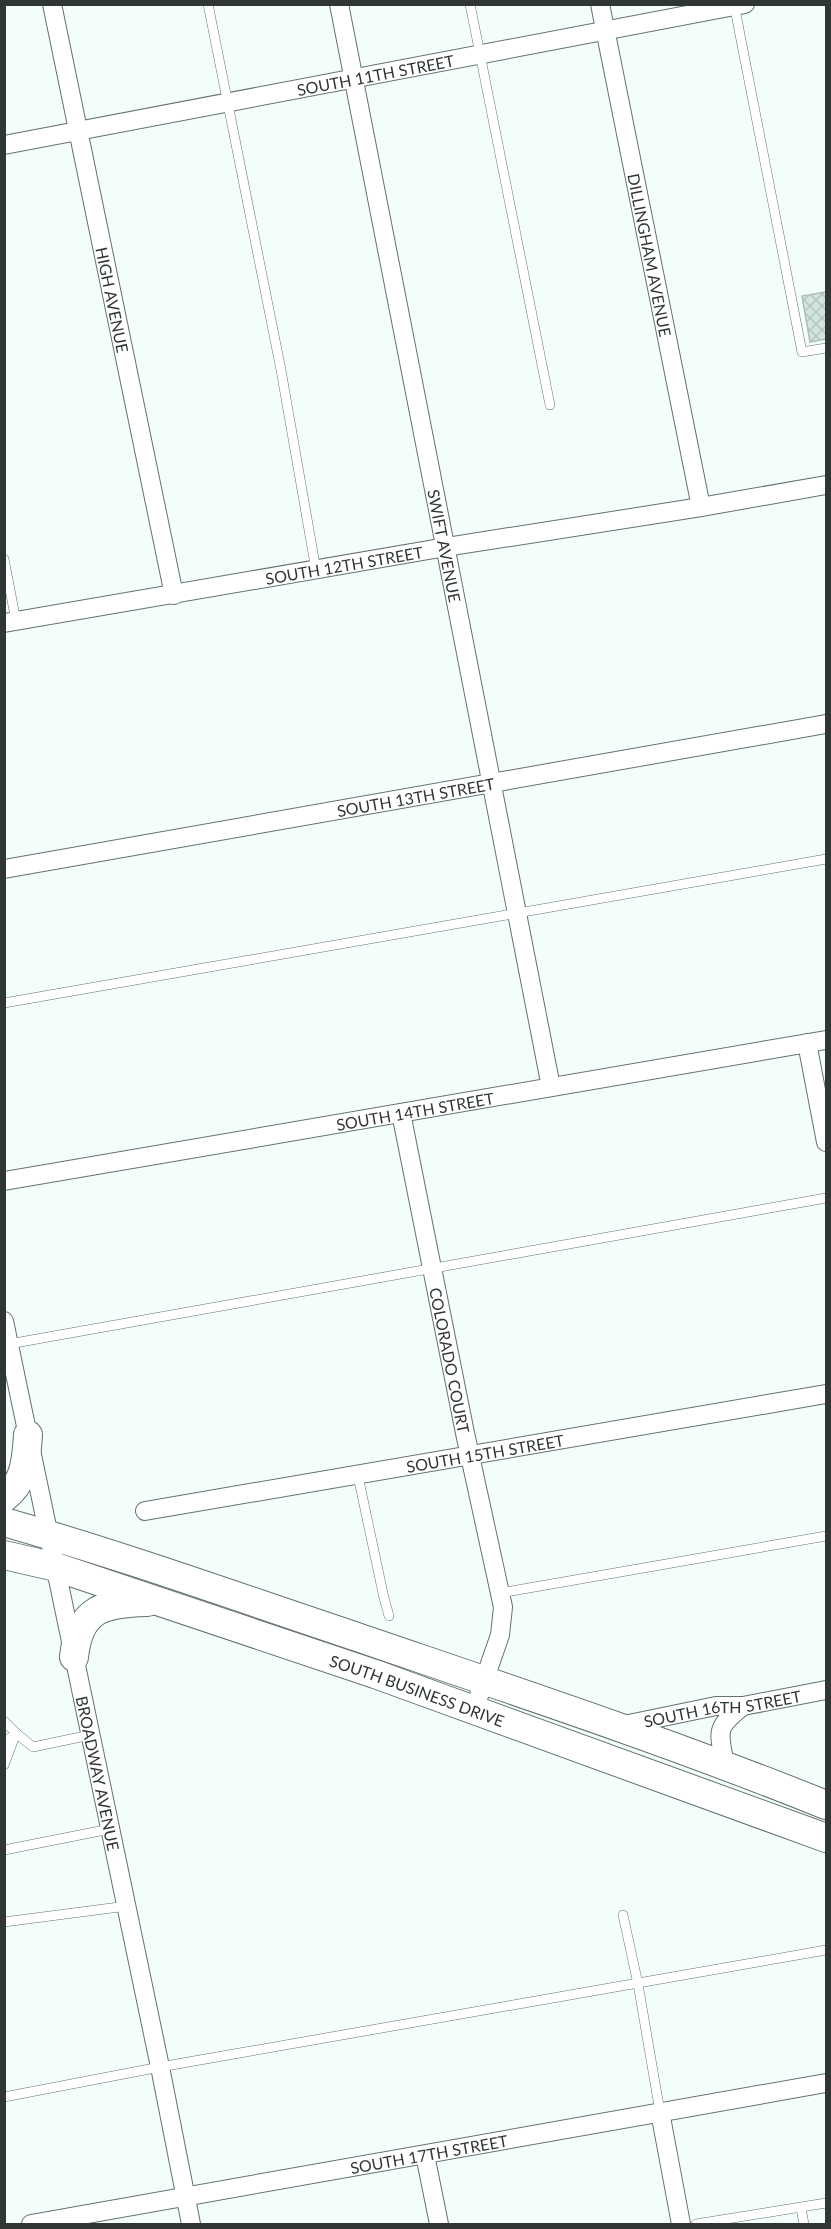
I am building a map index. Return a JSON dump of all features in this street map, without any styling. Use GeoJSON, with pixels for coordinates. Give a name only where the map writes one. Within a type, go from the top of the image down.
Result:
{"type":"FeatureCollection","features":[{"type":"Feature","properties":{"kind":"main road"},"geometry":{"type":"LineString","coordinates":[[4,1498],[15,1489],[21,1479],[26,1463],[28,1435]]}},
{"type":"Feature","properties":{"kind":"main road","name":"SOUTH BUSINESS DRIVE"},"geometry":{"type":"LineString","coordinates":[[4,1522],[48,1534],[619,1726],[826,1805]]}},
{"type":"Feature","properties":{"kind":"main road","name":"SOUTH BUSINESS DRIVE"},"geometry":{"type":"LineString","coordinates":[[4,1555],[56,1567],[364,1670],[826,1838]]}},
{"type":"Feature","properties":{"kind":"main road"},"geometry":{"type":"LineString","coordinates":[[74,1658],[75,1643],[81,1628],[95,1612],[108,1605],[160,1602]]}},
{"type":"Feature","properties":{"kind":"street","name":"HIGH AVENUE"},"geometry":{"type":"LineString","coordinates":[[52,4],[174,595]]}},
{"type":"Feature","properties":{"kind":"street","name":"SWIFT AVENUE"},"geometry":{"type":"LineString","coordinates":[[339,4],[551,1087]]}},
{"type":"Feature","properties":{"kind":"street","name":"DILLINGHAM AVENUE"},"geometry":{"type":"LineString","coordinates":[[600,4],[701,507]]}},
{"type":"Feature","properties":{"kind":"street","name":"SOUTH 11TH STREET"},"geometry":{"type":"LineString","coordinates":[[4,145],[738,5]]}},
{"type":"Feature","properties":{"kind":"street","name":"SOUTH 12TH STREET"},"geometry":{"type":"LineString","coordinates":[[10,622],[826,485]]}},
{"type":"Feature","properties":{"kind":"street","name":"SOUTH 13TH STREET"},"geometry":{"type":"LineString","coordinates":[[4,869],[826,724]]}},
{"type":"Feature","properties":{"kind":"street","name":"SOUTH 14TH STREET"},"geometry":{"type":"LineString","coordinates":[[4,1181],[826,1040]]}},
{"type":"Feature","properties":{"kind":"street"},"geometry":{"type":"LineString","coordinates":[[807,1043],[826,1142]]}},
{"type":"Feature","properties":{"kind":"street","name":"COLORADO COURT"},"geometry":{"type":"LineString","coordinates":[[401,1113],[503,1610],[502,1627],[474,1710]]}},
{"type":"Feature","properties":{"kind":"street","name":"BROADWAY AVENUE"},"geometry":{"type":"LineString","coordinates":[[4,1321],[127,1906],[191,2224]]}},
{"type":"Feature","properties":{"kind":"street","name":"SOUTH 15TH STREET"},"geometry":{"type":"LineString","coordinates":[[145,1511],[826,1394]]}},
{"type":"Feature","properties":{"kind":"street","name":"SOUTH 16TH STREET"},"geometry":{"type":"LineString","coordinates":[[619,1726],[722,1706],[743,1706],[826,1690]]}},
{"type":"Feature","properties":{"kind":"street"},"geometry":{"type":"LineString","coordinates":[[725,1765],[719,1735],[724,1721],[743,1706]]}},
{"type":"Feature","properties":{"kind":"street","name":"SOUTH 17TH STREET"},"geometry":{"type":"LineString","coordinates":[[31,2224],[826,2083]]}},
{"type":"Feature","properties":{"kind":"street"},"geometry":{"type":"LineString","coordinates":[[660,2112],[681,2224]]}},
{"type":"Feature","properties":{"kind":"street"},"geometry":{"type":"LineString","coordinates":[[425,2155],[439,2224]]}},
{"type":"Feature","properties":{"kind":"lane"},"geometry":{"type":"LineString","coordinates":[[208,4],[281,370],[316,570]]}},
{"type":"Feature","properties":{"kind":"lane"},"geometry":{"type":"LineString","coordinates":[[470,4],[550,405]]}},
{"type":"Feature","properties":{"kind":"lane"},"geometry":{"type":"LineString","coordinates":[[738,5],[802,352],[826,348]]}},
{"type":"Feature","properties":{"kind":"lane"},"geometry":{"type":"LineString","coordinates":[[4,558],[10,622]]}},
{"type":"Feature","properties":{"kind":"lane"},"geometry":{"type":"LineString","coordinates":[[4,1003],[826,859]]}},
{"type":"Feature","properties":{"kind":"lane"},"geometry":{"type":"LineString","coordinates":[[9,1344],[826,1198]]}},
{"type":"Feature","properties":{"kind":"lane"},"geometry":{"type":"LineString","coordinates":[[358,1476],[389,1616]]}},
{"type":"Feature","properties":{"kind":"lane"},"geometry":{"type":"LineString","coordinates":[[500,1593],[826,1536]]}},
{"type":"Feature","properties":{"kind":"lane"},"geometry":{"type":"LineString","coordinates":[[4,1721],[33,1747],[90,1735]]}},
{"type":"Feature","properties":{"kind":"lane"},"geometry":{"type":"LineString","coordinates":[[4,1731],[16,1733]]}},
{"type":"Feature","properties":{"kind":"lane"},"geometry":{"type":"LineString","coordinates":[[4,1743],[16,1733]]}},
{"type":"Feature","properties":{"kind":"lane"},"geometry":{"type":"LineString","coordinates":[[4,1765],[16,1733]]}},
{"type":"Feature","properties":{"kind":"lane"},"geometry":{"type":"LineString","coordinates":[[4,1850],[110,1829]]}},
{"type":"Feature","properties":{"kind":"lane"},"geometry":{"type":"LineString","coordinates":[[4,1922],[127,1906]]}},
{"type":"Feature","properties":{"kind":"lane"},"geometry":{"type":"LineString","coordinates":[[623,1915],[638,1984],[660,2112]]}},
{"type":"Feature","properties":{"kind":"lane"},"geometry":{"type":"LineString","coordinates":[[4,2097],[160,2067],[826,1950]]}},
{"type":"Feature","properties":{"kind":"lane"},"geometry":{"type":"LineString","coordinates":[[696,2224],[826,2204]]}},
{"type":"Feature","properties":{"kind":"lane"},"geometry":{"type":"LineString","coordinates":[[801,2208],[804,2224]]}},
{"type":"Feature","properties":{"kind":"building"},"geometry":{"type":"Polygon","coordinates":[[[826,292],[826,339],[810,342],[802,296],[826,292]]]}}]}
